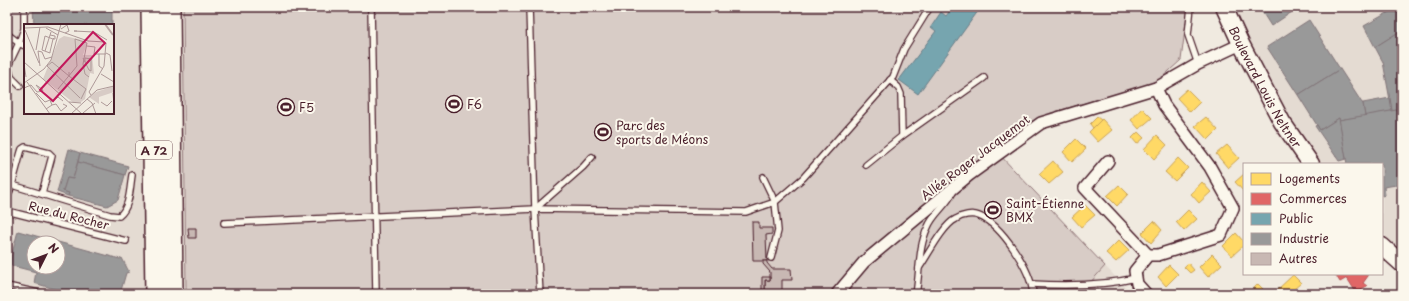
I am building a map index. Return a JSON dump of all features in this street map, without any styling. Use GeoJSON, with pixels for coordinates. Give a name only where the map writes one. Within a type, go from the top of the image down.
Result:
{"type":"FeatureCollection","features":[{"type":"Feature","properties":{"kind":"highway","name":"A 72"},"geometry":{"type":"LineString","coordinates":[[152,7],[156,294]]}},
{"type":"Feature","properties":{"kind":"highway","name":"A 72"},"geometry":{"type":"LineString","coordinates":[[169,7],[172,294]]}},
{"type":"Feature","properties":{"kind":"street","name":"Boulevard Louis Neltner"},"geometry":{"type":"LineString","coordinates":[[1224,7],[1241,44],[1282,122],[1310,163]]}},
{"type":"Feature","properties":{"kind":"street","name":"Allée Roger Jacquemot"},"geometry":{"type":"LineString","coordinates":[[837,294],[864,262],[957,185],[1041,123],[1156,88],[1198,64],[1241,44]]}},
{"type":"Feature","properties":{"kind":"street"},"geometry":{"type":"LineString","coordinates":[[1108,161],[1084,188],[1148,255],[1158,255],[1220,235],[1233,208],[1210,167],[1164,105],[1156,88]]}},
{"type":"Feature","properties":{"kind":"street"},"geometry":{"type":"LineString","coordinates":[[1383,247],[1402,264]]}},
{"type":"Feature","properties":{"kind":"street"},"geometry":{"type":"LineString","coordinates":[[1146,294],[1137,284],[1135,271],[1148,255]]}},
{"type":"Feature","properties":{"kind":"lane"},"geometry":{"type":"LineString","coordinates":[[20,86],[11,76],[8,66],[24,29],[24,7]]}},
{"type":"Feature","properties":{"kind":"lane"},"geometry":{"type":"LineString","coordinates":[[371,7],[376,294]]}},
{"type":"Feature","properties":{"kind":"lane"},"geometry":{"type":"LineString","coordinates":[[529,7],[535,209],[540,294]]}},
{"type":"Feature","properties":{"kind":"lane"},"geometry":{"type":"LineString","coordinates":[[224,223],[535,209],[746,212],[775,202],[803,178],[893,77],[904,50],[930,7]]}},
{"type":"Feature","properties":{"kind":"lane"},"geometry":{"type":"LineString","coordinates":[[1191,7],[1188,35],[1198,64]]}},
{"type":"Feature","properties":{"kind":"lane"},"geometry":{"type":"LineString","coordinates":[[7,34],[24,46]]}},
{"type":"Feature","properties":{"kind":"lane"},"geometry":{"type":"LineString","coordinates":[[866,165],[902,136],[984,78]]}},
{"type":"Feature","properties":{"kind":"lane"},"geometry":{"type":"LineString","coordinates":[[890,80],[898,87],[901,94],[902,136]]}},
{"type":"Feature","properties":{"kind":"lane"},"geometry":{"type":"LineString","coordinates":[[7,198],[22,148],[25,147],[49,153],[52,156],[42,193]]}},
{"type":"Feature","properties":{"kind":"lane"},"geometry":{"type":"LineString","coordinates":[[535,209],[583,167],[592,157]]}},
{"type":"Feature","properties":{"kind":"lane"},"geometry":{"type":"LineString","coordinates":[[12,185],[110,215],[119,216],[123,212],[127,203],[132,175]]}},
{"type":"Feature","properties":{"kind":"lane"},"geometry":{"type":"LineString","coordinates":[[763,177],[775,202],[778,231],[771,258]]}},
{"type":"Feature","properties":{"kind":"lane"},"geometry":{"type":"LineString","coordinates":[[916,294],[923,241],[928,226],[950,198],[957,185]]}},
{"type":"Feature","properties":{"kind":"lane","name":"Rue du Rocher"},"geometry":{"type":"LineString","coordinates":[[7,210],[126,241]]}},
{"type":"Feature","properties":{"kind":"lane"},"geometry":{"type":"LineString","coordinates":[[919,268],[946,226],[955,219],[966,215],[978,215],[992,224],[1009,242],[1027,271],[1034,294]]}},
{"type":"Feature","properties":{"kind":"lane"},"geometry":{"type":"LineString","coordinates":[[1032,284],[1060,286],[1114,283],[1136,278]]}},
{"type":"Feature","properties":{"kind":"lane"},"geometry":{"type":"LineString","coordinates":[[7,286],[42,294]]}},
{"type":"Feature","properties":{"kind":"shaded area"},"geometry":{"type":"Polygon","coordinates":[[[7,7],[173,7],[181,154],[181,294],[7,294],[7,7]]]}},
{"type":"Feature","properties":{"kind":"shaded area","name":"Parc des sports de Méons"},"geometry":{"type":"Polygon","coordinates":[[[183,7],[1188,7],[1181,60],[1157,82],[1051,113],[996,151],[1105,266],[1080,294],[186,294],[183,7]]]}},
{"type":"Feature","properties":{"kind":"shaded area"},"geometry":{"type":"Polygon","coordinates":[[[1234,7],[1402,7],[1402,252],[1383,234],[1383,163],[1317,163],[1296,137],[1248,43],[1234,7]]]}},
{"type":"Feature","properties":{"kind":"shaded area"},"geometry":{"type":"Polygon","coordinates":[[[1105,266],[1132,294],[1080,294],[1105,266]]]}},
{"type":"Feature","properties":{"kind":"building: Logements"},"geometry":{"type":"Polygon","coordinates":[[[1187,89],[1200,102],[1190,112],[1177,98],[1187,89]]]}},
{"type":"Feature","properties":{"kind":"building: Logements"},"geometry":{"type":"Polygon","coordinates":[[[1142,108],[1152,118],[1139,129],[1131,120],[1142,108]]]}},
{"type":"Feature","properties":{"kind":"building: Logements"},"geometry":{"type":"Polygon","coordinates":[[[1097,117],[1101,120],[1093,128],[1090,124],[1097,117]]]}},
{"type":"Feature","properties":{"kind":"building: Logements"},"geometry":{"type":"Polygon","coordinates":[[[1206,117],[1218,130],[1208,140],[1195,126],[1206,117]]]}},
{"type":"Feature","properties":{"kind":"building: Logements"},"geometry":{"type":"Polygon","coordinates":[[[1102,119],[1112,130],[1098,142],[1089,132],[1102,119]]]}},
{"type":"Feature","properties":{"kind":"building: Logements"},"geometry":{"type":"Polygon","coordinates":[[[1138,132],[1144,138],[1137,144],[1132,138],[1138,132]]]}},
{"type":"Feature","properties":{"kind":"building: Logements"},"geometry":{"type":"Polygon","coordinates":[[[1157,135],[1167,145],[1154,159],[1144,149],[1157,135]]]}},
{"type":"Feature","properties":{"kind":"building: Logements"},"geometry":{"type":"Polygon","coordinates":[[[1076,139],[1086,149],[1072,162],[1063,152],[1076,139]]]}},
{"type":"Feature","properties":{"kind":"building: Logements"},"geometry":{"type":"Polygon","coordinates":[[[1227,145],[1239,158],[1228,168],[1216,154],[1227,145]]]}},
{"type":"Feature","properties":{"kind":"building: Logements"},"geometry":{"type":"Polygon","coordinates":[[[1178,158],[1188,168],[1175,181],[1165,172],[1178,158]]]}},
{"type":"Feature","properties":{"kind":"building: Logements"},"geometry":{"type":"Polygon","coordinates":[[[1053,161],[1063,172],[1049,184],[1039,174],[1053,161]]]}},
{"type":"Feature","properties":{"kind":"building: Logements"},"geometry":{"type":"Polygon","coordinates":[[[1243,175],[1243,191],[1235,182],[1243,175]]]}},
{"type":"Feature","properties":{"kind":"building: Logements"},"geometry":{"type":"Polygon","coordinates":[[[1202,182],[1211,192],[1199,203],[1191,194],[1202,182]]]}},
{"type":"Feature","properties":{"kind":"building: Logements"},"geometry":{"type":"Polygon","coordinates":[[[1119,185],[1128,194],[1117,206],[1107,196],[1119,185]]]}},
{"type":"Feature","properties":{"kind":"building: Logements"},"geometry":{"type":"Polygon","coordinates":[[[1085,205],[1095,215],[1081,227],[1072,217],[1085,205]]]}},
{"type":"Feature","properties":{"kind":"building: Logements"},"geometry":{"type":"Polygon","coordinates":[[[1188,210],[1197,219],[1184,231],[1176,222],[1188,210]]]}},
{"type":"Feature","properties":{"kind":"building: Logements"},"geometry":{"type":"Polygon","coordinates":[[[1154,221],[1162,230],[1151,243],[1142,233],[1154,221]]]}},
{"type":"Feature","properties":{"kind":"building: Logements"},"geometry":{"type":"Polygon","coordinates":[[[1236,233],[1243,241],[1243,246],[1232,256],[1223,246],[1236,233]]]}},
{"type":"Feature","properties":{"kind":"building: Logements"},"geometry":{"type":"Polygon","coordinates":[[[1119,240],[1129,250],[1116,262],[1106,253],[1119,240]]]}},
{"type":"Feature","properties":{"kind":"building: Logements"},"geometry":{"type":"Polygon","coordinates":[[[1212,254],[1222,264],[1208,277],[1199,267],[1212,254]]]}},
{"type":"Feature","properties":{"kind":"building: Logements"},"geometry":{"type":"Polygon","coordinates":[[[1188,263],[1194,270],[1190,273],[1184,267],[1188,263]]]}},
{"type":"Feature","properties":{"kind":"building: Logements"},"geometry":{"type":"Polygon","coordinates":[[[1169,265],[1178,274],[1166,286],[1158,277],[1169,265]]]}},
{"type":"Feature","properties":{"kind":"building: Logements"},"geometry":{"type":"Polygon","coordinates":[[[1293,275],[1301,283],[1293,290],[1294,292],[1292,294],[1281,294],[1277,290],[1293,275]]]}},
{"type":"Feature","properties":{"kind":"building: Logements"},"geometry":{"type":"Polygon","coordinates":[[[1258,284],[1263,289],[1258,294],[1253,294],[1251,291],[1258,284]]]}},
{"type":"Feature","properties":{"kind":"building: Commerces"},"geometry":{"type":"Polygon","coordinates":[[[1336,275],[1368,276],[1363,283],[1367,286],[1361,289],[1363,293],[1357,294],[1347,278],[1340,282],[1336,275]]]}},
{"type":"Feature","properties":{"kind":"building: Public"},"geometry":{"type":"Polygon","coordinates":[[[953,7],[981,7],[918,94],[899,80],[936,31],[931,27],[941,12],[946,16],[953,7]]]}},
{"type":"Feature","properties":{"kind":"building: Industrie"},"geometry":{"type":"Polygon","coordinates":[[[33,7],[112,7],[112,24],[34,24],[33,7]]]}},
{"type":"Feature","properties":{"kind":"building: Industrie"},"geometry":{"type":"Polygon","coordinates":[[[1259,7],[1289,7],[1292,12],[1271,26],[1259,7]]]}},
{"type":"Feature","properties":{"kind":"building: Industrie"},"geometry":{"type":"Polygon","coordinates":[[[1398,7],[1402,7],[1402,30],[1375,47],[1364,26],[1398,7]]]}},
{"type":"Feature","properties":{"kind":"building: Industrie"},"geometry":{"type":"Polygon","coordinates":[[[1309,20],[1340,69],[1298,95],[1267,47],[1309,20]]]}},
{"type":"Feature","properties":{"kind":"building: Industrie"},"geometry":{"type":"Polygon","coordinates":[[[1402,30],[1402,109],[1392,111],[1383,62],[1375,47],[1402,30]]]}},
{"type":"Feature","properties":{"kind":"building: Industrie"},"geometry":{"type":"Polygon","coordinates":[[[1340,69],[1363,103],[1365,116],[1339,120],[1339,118],[1320,130],[1298,95],[1340,69]]]}},
{"type":"Feature","properties":{"kind":"building: Industrie"},"geometry":{"type":"Polygon","coordinates":[[[1390,98],[1392,111],[1365,116],[1363,103],[1390,98]]]}},
{"type":"Feature","properties":{"kind":"building: Industrie"},"geometry":{"type":"Polygon","coordinates":[[[1402,109],[1402,184],[1384,187],[1385,195],[1383,196],[1383,163],[1347,163],[1339,120],[1402,109]]]}},
{"type":"Feature","properties":{"kind":"building: Industrie"},"geometry":{"type":"Polygon","coordinates":[[[1339,118],[1346,159],[1339,161],[1315,126],[1317,125],[1320,130],[1339,118]]]}},
{"type":"Feature","properties":{"kind":"building: Industrie"},"geometry":{"type":"Polygon","coordinates":[[[69,149],[80,153],[73,179],[67,178],[63,191],[69,193],[68,196],[57,192],[69,149]]]}},
{"type":"Feature","properties":{"kind":"building: Industrie"},"geometry":{"type":"Polygon","coordinates":[[[80,153],[128,166],[125,175],[78,162],[80,153]]]}},
{"type":"Feature","properties":{"kind":"building: Industrie"},"geometry":{"type":"Polygon","coordinates":[[[78,162],[125,175],[118,200],[107,206],[68,196],[69,193],[63,191],[67,178],[73,179],[78,162]]]}},
{"type":"Feature","properties":{"kind":"building: Industrie"},"geometry":{"type":"Polygon","coordinates":[[[18,231],[33,235],[26,235],[26,269],[9,265],[18,231]]]}},
{"type":"Feature","properties":{"kind":"building: Industrie"},"geometry":{"type":"Polygon","coordinates":[[[66,244],[120,259],[122,258],[129,272],[126,273],[120,294],[72,294],[34,283],[35,275],[66,275],[66,244]]]}},
{"type":"Feature","properties":{"kind":"building: Industrie"},"geometry":{"type":"Polygon","coordinates":[[[1114,291],[1117,294],[1099,293],[1114,291]]]}},
{"type":"Feature","properties":{"kind":"building: Autres"},"geometry":{"type":"Polygon","coordinates":[[[752,222],[759,222],[759,228],[772,228],[772,234],[766,235],[767,261],[753,261],[752,222]]]}},
{"type":"Feature","properties":{"kind":"building: Autres"},"geometry":{"type":"Polygon","coordinates":[[[188,228],[196,228],[196,238],[189,238],[188,228]]]}},
{"type":"Feature","properties":{"kind":"building: Autres"},"geometry":{"type":"Polygon","coordinates":[[[763,261],[767,261],[772,269],[791,269],[792,280],[782,280],[782,294],[765,294],[765,280],[770,280],[770,272],[763,264],[763,261]]]}},
{"type":"Feature","properties":{"kind":"building: Autres"},"geometry":{"type":"Polygon","coordinates":[[[762,277],[770,277],[770,280],[765,280],[765,290],[762,290],[762,277]]]}},
{"type":"Feature","properties":{"kind":"place","name":"F6"},"geometry":{"type":"Point","coordinates":[454,104]}},
{"type":"Feature","properties":{"kind":"place","name":"F5"},"geometry":{"type":"Point","coordinates":[286,107]}},
{"type":"Feature","properties":{"kind":"place","name":"Parc des sports de Méons"},"geometry":{"type":"Point","coordinates":[603,132]}},
{"type":"Feature","properties":{"kind":"place","name":"Saint-Étienne BMX"},"geometry":{"type":"Point","coordinates":[993,210]}}]}
